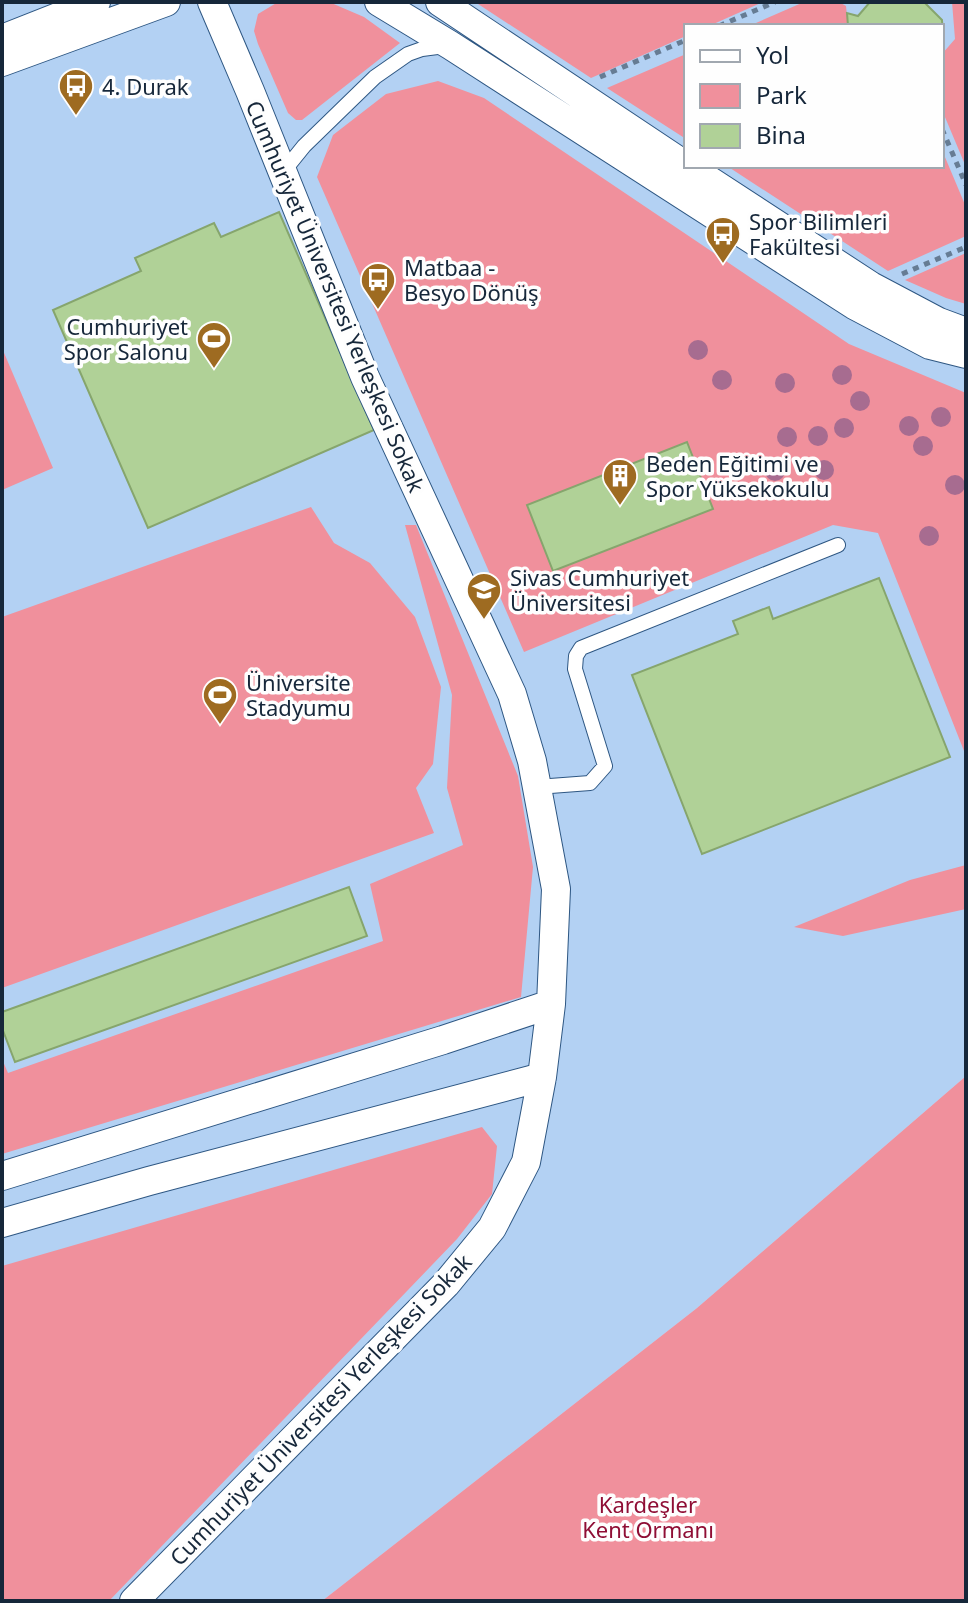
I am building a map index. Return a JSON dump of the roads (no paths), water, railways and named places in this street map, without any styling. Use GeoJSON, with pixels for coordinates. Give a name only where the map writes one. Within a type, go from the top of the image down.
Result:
{"type":"FeatureCollection","features":[{"type":"Feature","properties":{"kind":"street"},"geometry":{"type":"LineString","coordinates":[[40,24],[58,2]]}},
{"type":"Feature","properties":{"kind":"street"},"geometry":{"type":"LineString","coordinates":[[2,39],[96,2]]}},
{"type":"Feature","properties":{"kind":"street"},"geometry":{"type":"LineString","coordinates":[[2,62],[166,2]]}},
{"type":"Feature","properties":{"kind":"street","name":"Cumhuriyet Üniversitesi Yerleşkesi Sokak"},"geometry":{"type":"LineString","coordinates":[[134,1601],[446,1284],[492,1228],[526,1162],[542,1077],[551,1004],[556,889],[532,761],[512,694],[365,377],[212,2]]}},
{"type":"Feature","properties":{"kind":"street"},"geometry":{"type":"LineString","coordinates":[[379,2],[854,305],[930,345],[966,354]]}},
{"type":"Feature","properties":{"kind":"street"},"geometry":{"type":"LineString","coordinates":[[440,2],[684,165]]}},
{"type":"Feature","properties":{"kind":"street"},"geometry":{"type":"LineString","coordinates":[[689,168],[871,286],[939,322],[966,332]]}},
{"type":"Feature","properties":{"kind":"street"},"geometry":{"type":"LineString","coordinates":[[2,1176],[551,1004]]}},
{"type":"Feature","properties":{"kind":"street"},"geometry":{"type":"LineString","coordinates":[[2,1223],[542,1077]]}},
{"type":"Feature","properties":{"kind":"lane"},"geometry":{"type":"LineString","coordinates":[[283,172],[304,146],[375,77],[408,54],[450,45]]}},
{"type":"Feature","properties":{"kind":"lane"},"geometry":{"type":"LineString","coordinates":[[537,787],[590,783],[605,766],[575,669],[576,656],[581,648],[838,545]]}},
{"type":"Feature","properties":{"kind":"place","name":"4. Durak"},"geometry":{"type":"Point","coordinates":[76,117]}},
{"type":"Feature","properties":{"kind":"place","name":"Spor Bilimleri Fakültesi"},"geometry":{"type":"Point","coordinates":[723,265]}},
{"type":"Feature","properties":{"kind":"place","name":"Matbaa - Besyo Dönüş"},"geometry":{"type":"Point","coordinates":[378,311]}},
{"type":"Feature","properties":{"kind":"place","name":"Cumhuriyet Spor Salonu"},"geometry":{"type":"Point","coordinates":[214,370]}},
{"type":"Feature","properties":{"kind":"place","name":"Beden Eğitimi ve Spor Yüksekokulu"},"geometry":{"type":"Point","coordinates":[620,507]}},
{"type":"Feature","properties":{"kind":"place","name":"Sivas Cumhuriyet Üniversitesi"},"geometry":{"type":"Point","coordinates":[484,621]}},
{"type":"Feature","properties":{"kind":"place","name":"Üniversite Stadyumu"},"geometry":{"type":"Point","coordinates":[220,726]}},
{"type":"Feature","properties":{"kind":"park label","name":"Kardeşler Kent Ormanı"},"geometry":{"type":"Point","coordinates":[648,1516]}}]}
